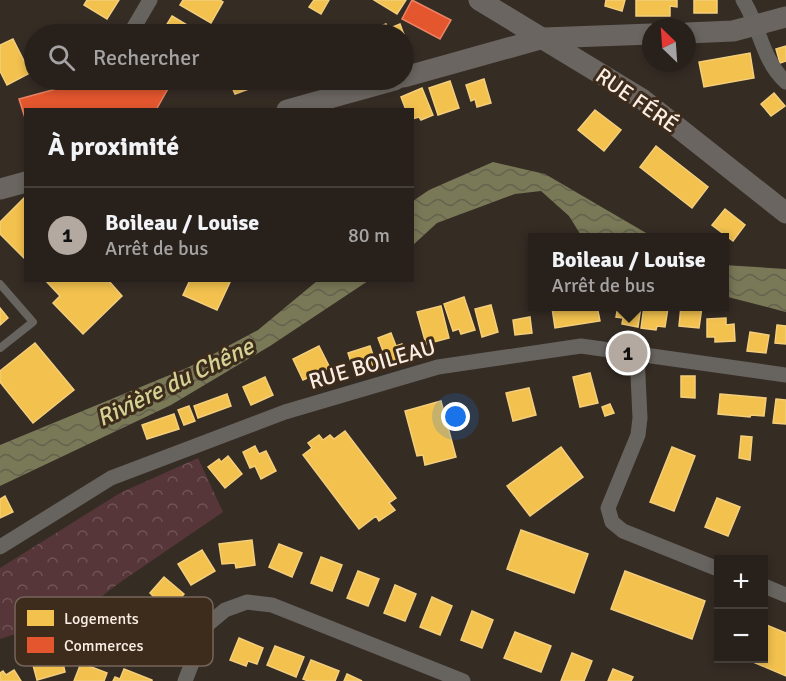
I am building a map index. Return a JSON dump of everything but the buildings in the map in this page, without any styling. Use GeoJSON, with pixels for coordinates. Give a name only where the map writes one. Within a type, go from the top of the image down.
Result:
{"type":"FeatureCollection","features":[{"type":"Feature","properties":{"kind":"street"},"geometry":{"type":"LineString","coordinates":[[136,24],[150,0]]}},
{"type":"Feature","properties":{"kind":"street","name":"RUE FÉRÉ"},"geometry":{"type":"LineString","coordinates":[[479,0],[642,99],[786,213]]}},
{"type":"Feature","properties":{"kind":"street"},"geometry":{"type":"LineString","coordinates":[[743,0],[750,11],[773,67],[786,82]]}},
{"type":"Feature","properties":{"kind":"street"},"geometry":{"type":"LineString","coordinates":[[696,33],[733,31],[786,16]]}},
{"type":"Feature","properties":{"kind":"street"},"geometry":{"type":"LineString","coordinates":[[414,74],[544,38],[642,34]]}},
{"type":"Feature","properties":{"kind":"street"},"geometry":{"type":"LineString","coordinates":[[294,108],[359,90]]}},
{"type":"Feature","properties":{"kind":"street"},"geometry":{"type":"LineString","coordinates":[[0,189],[24,183]]}},
{"type":"Feature","properties":{"kind":"street","name":"RUE BOILEAU"},"geometry":{"type":"LineString","coordinates":[[0,547],[111,478],[294,409],[438,367],[580,346],[786,375]]}},
{"type":"Feature","properties":{"kind":"street"},"geometry":{"type":"LineString","coordinates":[[637,354],[640,418],[638,435],[608,508],[612,522],[623,531],[714,566]]}},
{"type":"Feature","properties":{"kind":"street"},"geometry":{"type":"LineString","coordinates":[[768,588],[786,595]]}},
{"type":"Feature","properties":{"kind":"street"},"geometry":{"type":"LineString","coordinates":[[213,619],[225,610],[247,602],[272,605],[464,681]]}},
{"type":"Feature","properties":{"kind":"street"},"geometry":{"type":"LineString","coordinates":[[185,681],[191,666]]}},
{"type":"Feature","properties":{"kind":"lane"},"geometry":{"type":"LineString","coordinates":[[0,284],[33,322],[0,348]]}},
{"type":"Feature","properties":{"kind":"green space"},"geometry":{"type":"Polygon","coordinates":[[[198,458],[223,512],[101,597],[15,597],[15,634],[0,639],[0,568],[120,493],[198,458]]]}},
{"type":"Feature","properties":{"kind":"water"},"geometry":{"type":"Polygon","coordinates":[[[493,162],[545,174],[646,233],[580,233],[569,216],[541,191],[515,194],[437,223],[414,244],[414,200],[429,190],[493,162]]]}},
{"type":"Feature","properties":{"kind":"water"},"geometry":{"type":"Polygon","coordinates":[[[729,265],[786,269],[786,312],[729,297],[729,265]]]}},
{"type":"Feature","properties":{"kind":"water","name":"Rivière du Chêne"},"geometry":{"type":"Polygon","coordinates":[[[316,282],[366,282],[270,346],[171,405],[0,486],[0,445],[189,367],[258,330],[316,282]]]}},
{"type":"Feature","properties":{"kind":"place","name":"Boileau / Louise"},"geometry":{"type":"Point","coordinates":[628,353]}}]}
